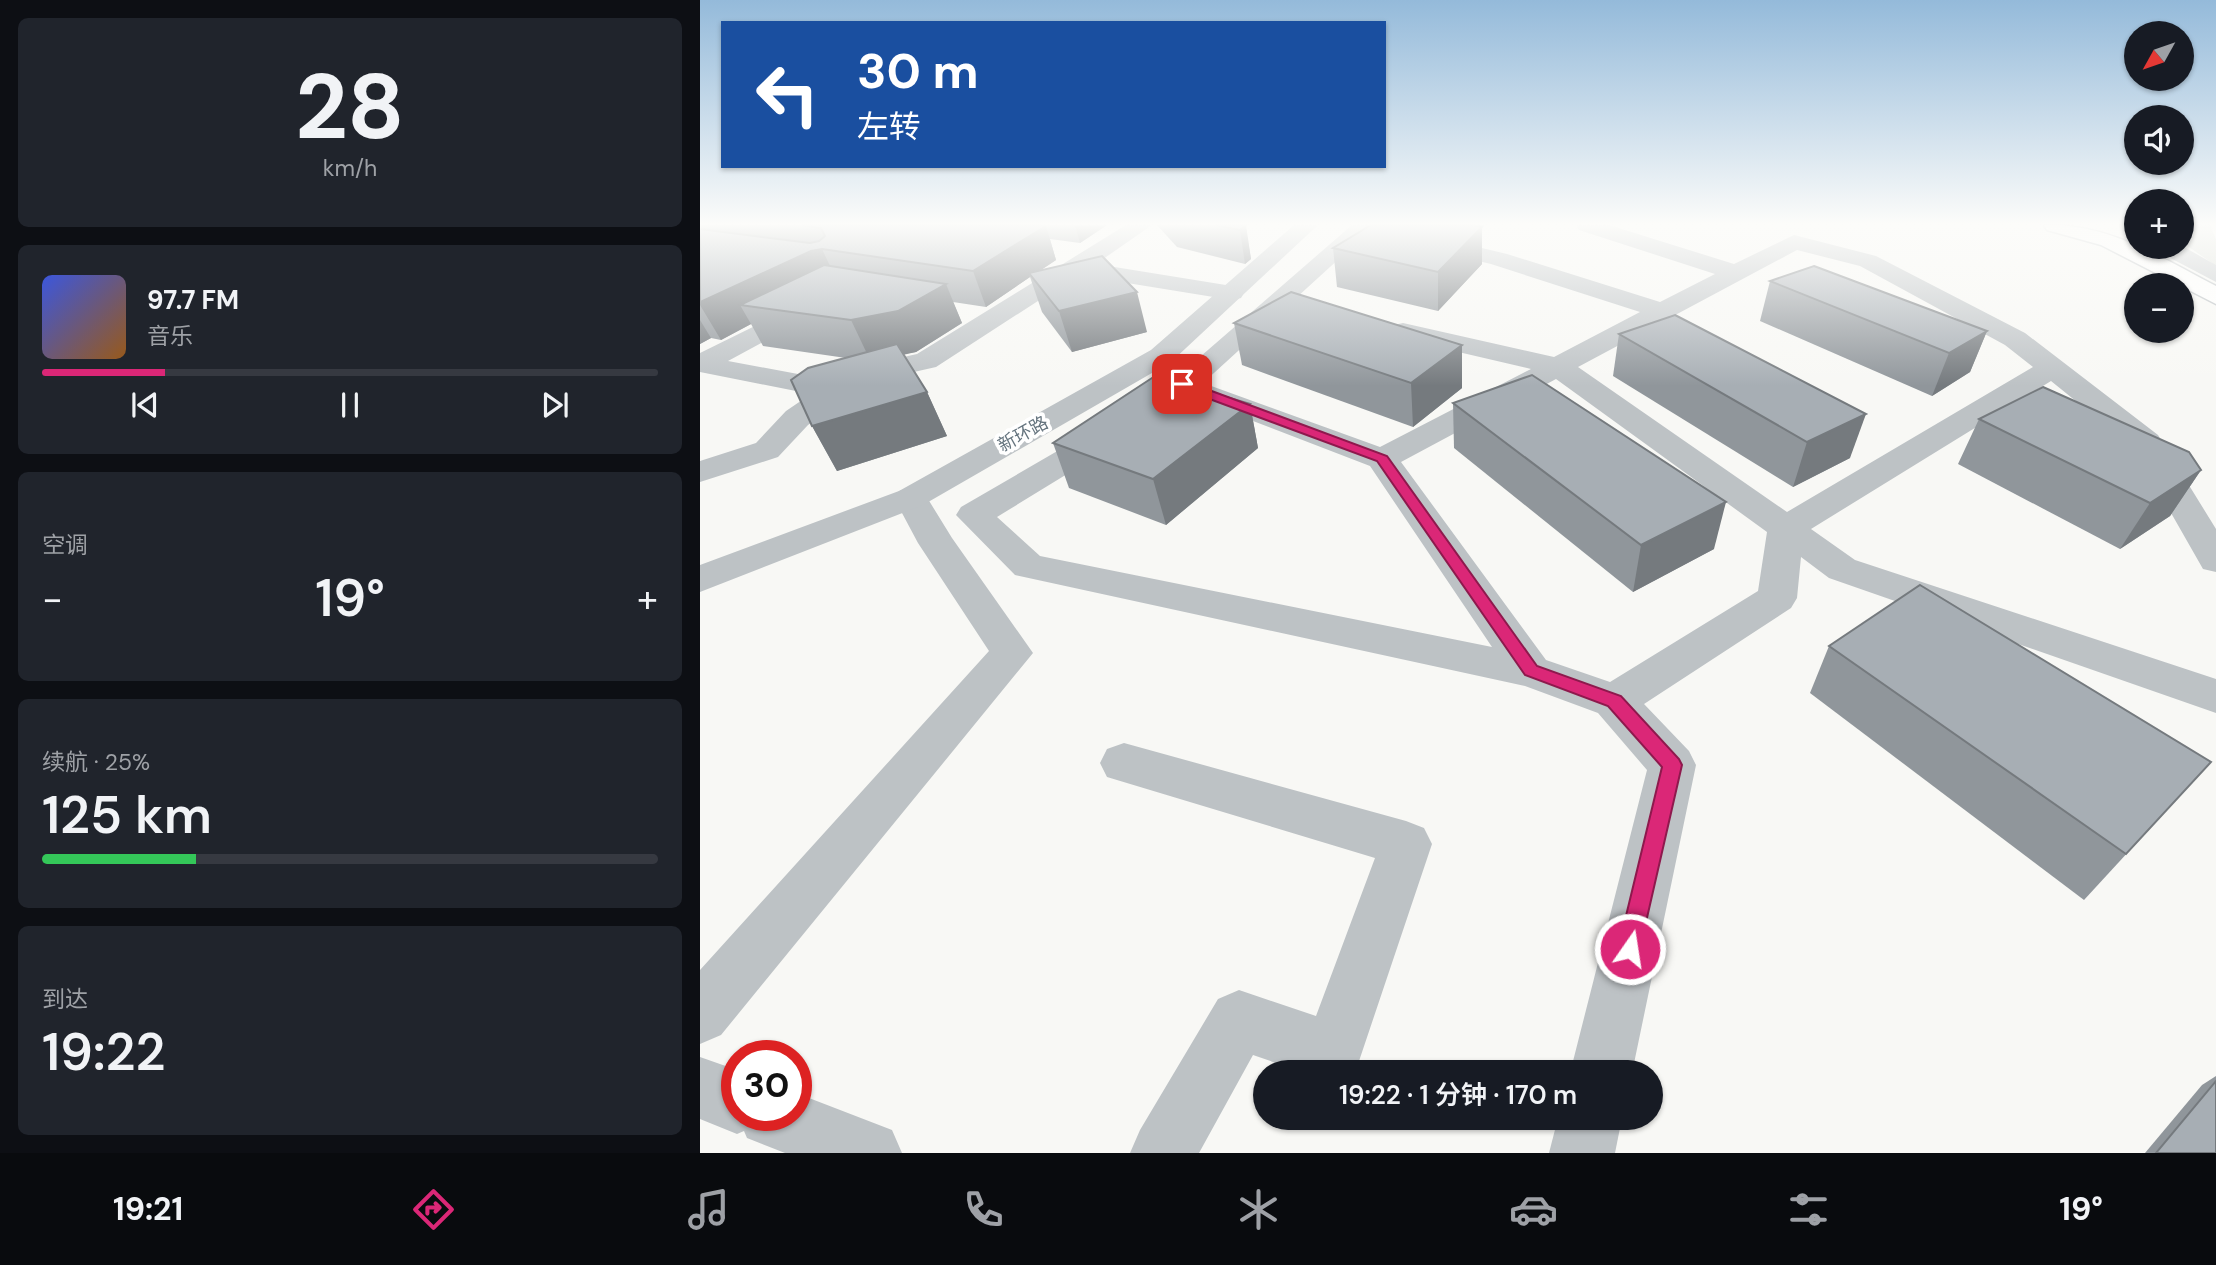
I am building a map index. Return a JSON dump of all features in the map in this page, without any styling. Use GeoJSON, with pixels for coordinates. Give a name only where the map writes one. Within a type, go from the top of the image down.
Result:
{"type":"FeatureCollection","features":[{"type":"Feature","properties":{"kind":"main road"},"geometry":{"type":"LineString","coordinates":[[2183,279],[2216,296]]}},
{"type":"Feature","properties":{"kind":"street"},"geometry":{"type":"LineString","coordinates":[[700,472],[767,450],[797,418],[855,376],[926,361],[1056,279]]}},
{"type":"Feature","properties":{"kind":"street"},"geometry":{"type":"LineString","coordinates":[[1167,279],[1232,293]]}},
{"type":"Feature","properties":{"kind":"street","name":"新环路"},"geometry":{"type":"LineString","coordinates":[[700,579],[911,498],[1161,356],[1248,279]]}},
{"type":"Feature","properties":{"kind":"street"},"geometry":{"type":"LineString","coordinates":[[1318,279],[1182,384],[1079,453],[974,516],[1028,566],[1531,671],[1614,701],[1672,765],[1604,1060]]}},
{"type":"Feature","properties":{"kind":"street"},"geometry":{"type":"LineString","coordinates":[[1559,279],[1665,312]]}},
{"type":"Feature","properties":{"kind":"street"},"geometry":{"type":"LineString","coordinates":[[1382,458],[1726,279]]}},
{"type":"Feature","properties":{"kind":"street"},"geometry":{"type":"LineString","coordinates":[[1902,279],[2015,339],[2147,442],[2216,560]]}},
{"type":"Feature","properties":{"kind":"street"},"geometry":{"type":"LineString","coordinates":[[827,299],[701,364],[836,390]]}},
{"type":"Feature","properties":{"kind":"street"},"geometry":{"type":"LineString","coordinates":[[954,312],[992,318]]}},
{"type":"Feature","properties":{"kind":"street"},"geometry":{"type":"LineString","coordinates":[[1372,324],[1559,367],[1842,569],[2216,696]]}},
{"type":"Feature","properties":{"kind":"street"},"geometry":{"type":"LineString","coordinates":[[1786,527],[2052,368]]}},
{"type":"Feature","properties":{"kind":"street"},"geometry":{"type":"LineString","coordinates":[[1182,384],[1382,458],[1531,671]]}},
{"type":"Feature","properties":{"kind":"street"},"geometry":{"type":"LineString","coordinates":[[700,1014],[1012,653],[936,543],[911,498]]}},
{"type":"Feature","properties":{"kind":"street"},"geometry":{"type":"LineString","coordinates":[[1614,701],[1777,597],[1786,527]]}},
{"type":"Feature","properties":{"kind":"street"},"geometry":{"type":"LineString","coordinates":[[1124,762],[1406,844],[1333,1052],[1239,1020],[1163,1153]]}},
{"type":"Feature","properties":{"kind":"street"},"geometry":{"type":"LineString","coordinates":[[700,1088],[721,1096]]}},
{"type":"Feature","properties":{"kind":"street"},"geometry":{"type":"LineString","coordinates":[[1583,1153],[1588,1130]]}},
{"type":"Feature","properties":{"kind":"street"},"geometry":{"type":"LineString","coordinates":[[812,1131],[869,1153]]}},
{"type":"Feature","properties":{"kind":"building"},"geometry":{"type":"Polygon","coordinates":[[[700,279],[750,279],[700,302],[700,279]]]}},
{"type":"Feature","properties":{"kind":"building"},"geometry":{"type":"Polygon","coordinates":[[[795,279],[913,279],[946,284],[898,311],[851,320],[740,305],[795,279]]]}},
{"type":"Feature","properties":{"kind":"building"},"geometry":{"type":"Polygon","coordinates":[[[1034,279],[1124,279],[1137,292],[1059,311],[1034,279]]]}},
{"type":"Feature","properties":{"kind":"building"},"geometry":{"type":"Polygon","coordinates":[[[1848,279],[1987,331],[1949,353],[1770,281],[1848,279]]]}},
{"type":"Feature","properties":{"kind":"building"},"geometry":{"type":"Polygon","coordinates":[[[1291,292],[1462,345],[1411,383],[1234,323],[1291,292]]]}},
{"type":"Feature","properties":{"kind":"building"},"geometry":{"type":"Polygon","coordinates":[[[1675,315],[1866,414],[1807,442],[1619,334],[1675,315]]]}},
{"type":"Feature","properties":{"kind":"building"},"geometry":{"type":"Polygon","coordinates":[[[897,344],[927,392],[812,426],[791,380],[808,368],[897,344]]]}},
{"type":"Feature","properties":{"kind":"building"},"geometry":{"type":"Polygon","coordinates":[[[1532,375],[1726,502],[1641,545],[1453,403],[1532,375]]]}},
{"type":"Feature","properties":{"kind":"building"},"geometry":{"type":"Polygon","coordinates":[[[1155,376],[1250,404],[1153,479],[1053,443],[1155,376]]]}},
{"type":"Feature","properties":{"kind":"building"},"geometry":{"type":"Polygon","coordinates":[[[2043,387],[2189,452],[2201,470],[2150,503],[1979,419],[2043,387]]]}},
{"type":"Feature","properties":{"kind":"building"},"geometry":{"type":"Polygon","coordinates":[[[1920,585],[2211,762],[2126,854],[1829,646],[1920,585]]]}},
{"type":"Feature","properties":{"kind":"building"},"geometry":{"type":"Polygon","coordinates":[[[2216,1081],[2216,1153],[2156,1153],[2216,1081]]]}},
{"type":"Feature","properties":{"kind":"route"},"geometry":{"type":"LineString","coordinates":[[1182,384],[1382,458],[1531,671],[1614,701],[1672,765],[1630,949]]}}]}
